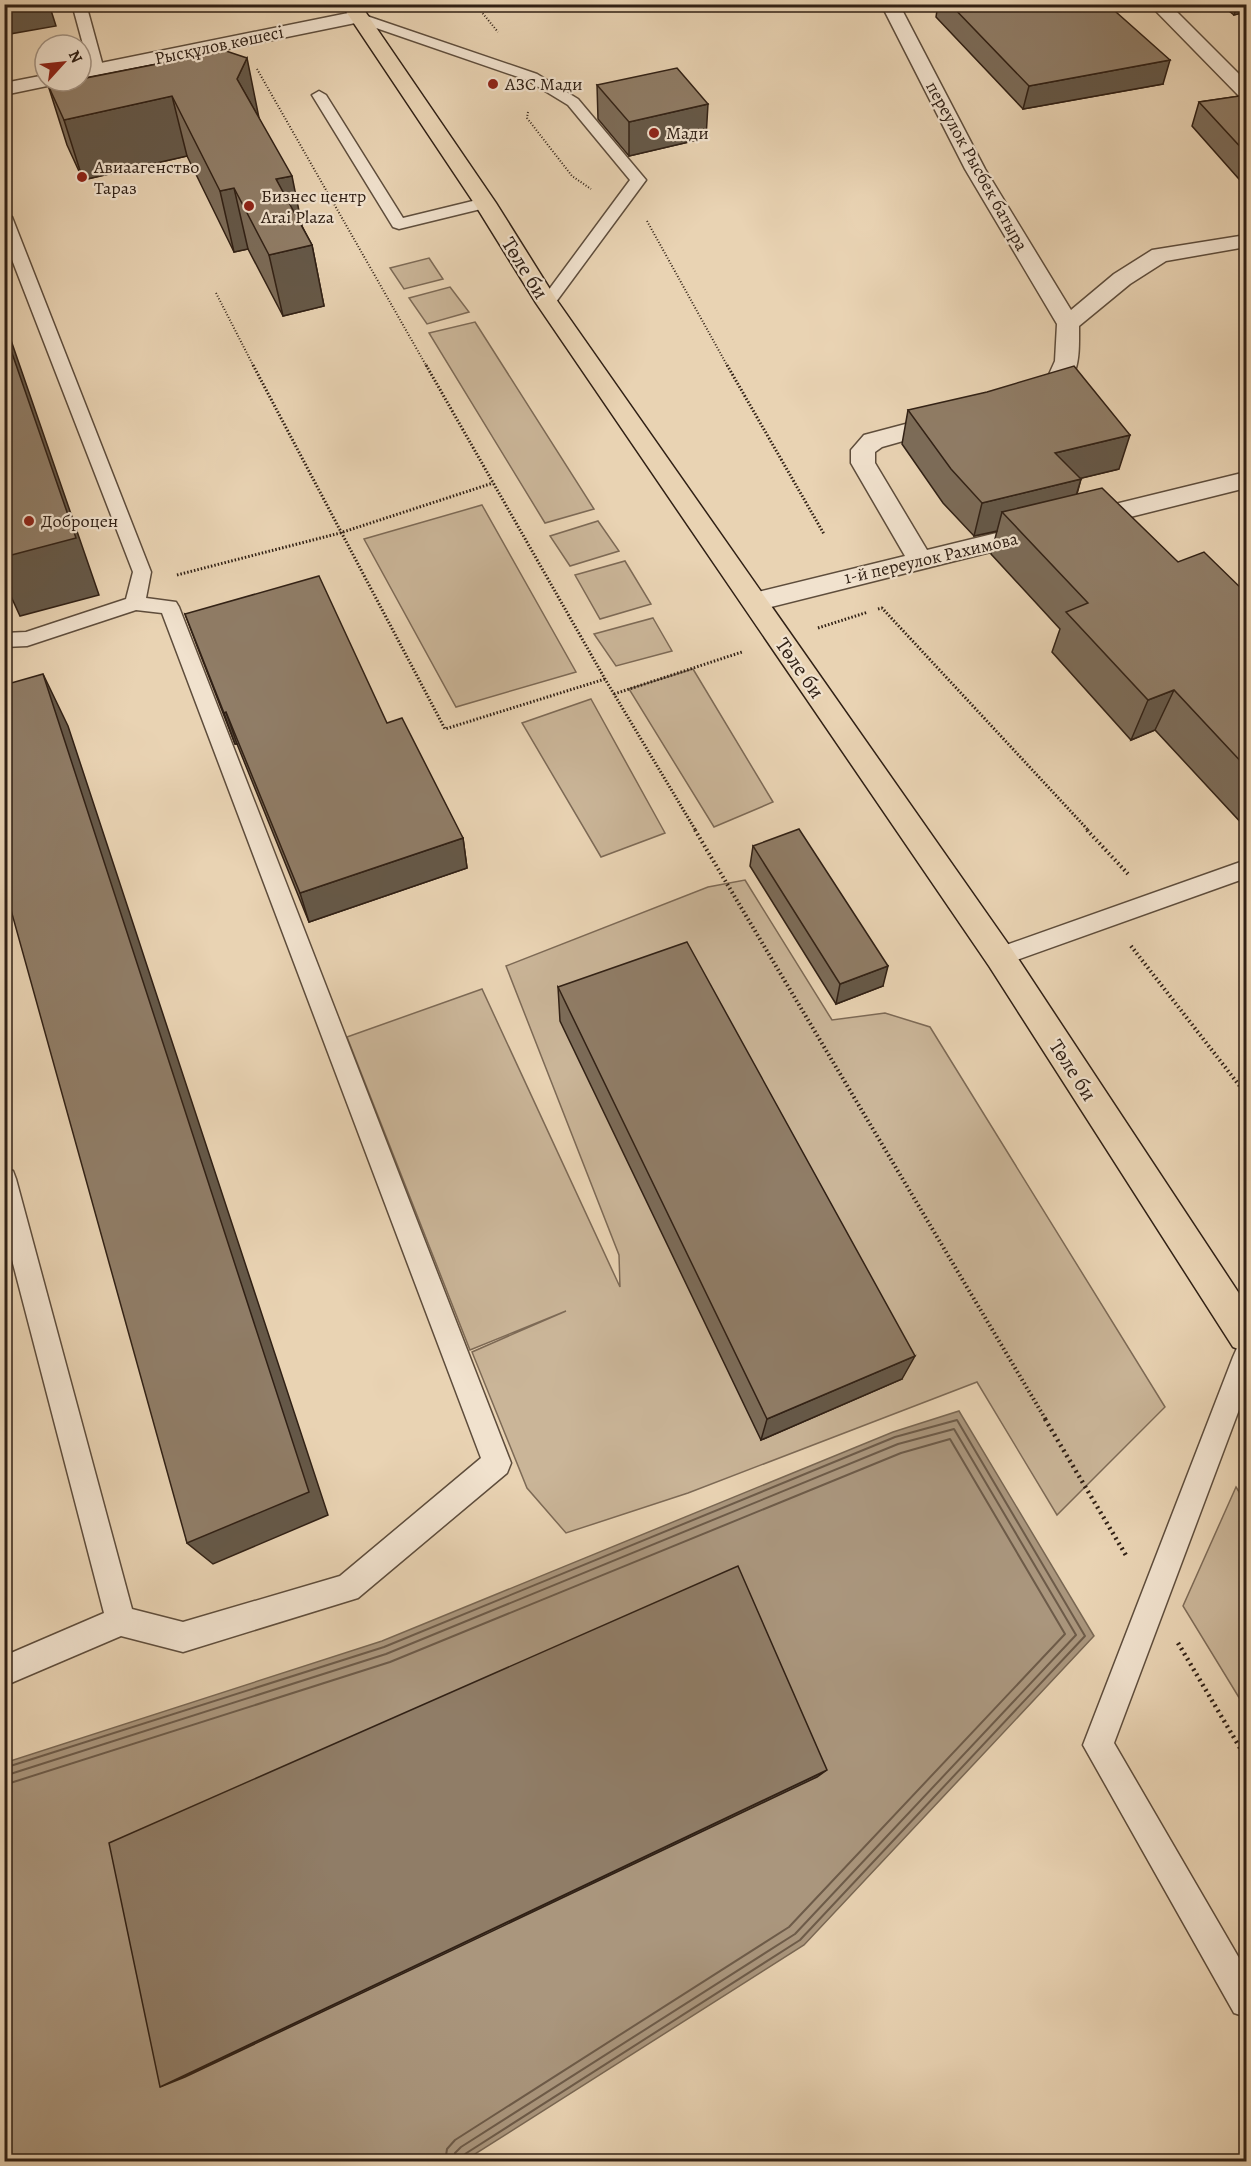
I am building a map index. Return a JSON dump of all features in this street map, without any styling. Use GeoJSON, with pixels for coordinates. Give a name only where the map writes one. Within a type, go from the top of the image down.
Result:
{"type":"FeatureCollection","features":[{"type":"Feature","properties":{"kind":"main road","name":"Төле би"},"geometry":{"type":"LineString","coordinates":[[354,11],[485,203],[547,303],[1000,957],[1246,1335]]}},
{"type":"Feature","properties":{"kind":"street","name":"переулок Рысбек батыра"},"geometry":{"type":"LineString","coordinates":[[890,4],[975,168],[1068,324]]}},
{"type":"Feature","properties":{"kind":"street"},"geometry":{"type":"LineString","coordinates":[[1158,4],[1246,92]]}},
{"type":"Feature","properties":{"kind":"street","name":"Рысқұлов көшесі"},"geometry":{"type":"LineString","coordinates":[[93,71],[354,11]]}},
{"type":"Feature","properties":{"kind":"street"},"geometry":{"type":"LineString","coordinates":[[4,89],[33,83]]}},
{"type":"Feature","properties":{"kind":"street"},"geometry":{"type":"LineString","coordinates":[[1012,405],[1023,402],[1056,385],[1067,361],[1068,324],[1122,279],[1160,255],[1246,241]]}},
{"type":"Feature","properties":{"kind":"street"},"geometry":{"type":"LineString","coordinates":[[921,562],[863,463],[863,450],[873,441],[965,417]]}},
{"type":"Feature","properties":{"kind":"street","name":"1-й переулок Рахимова"},"geometry":{"type":"LineString","coordinates":[[755,602],[856,575],[921,562],[1246,480]]}},
{"type":"Feature","properties":{"kind":"lane"},"geometry":{"type":"LineString","coordinates":[[79,4],[83,33]]}},
{"type":"Feature","properties":{"kind":"lane"},"geometry":{"type":"LineString","coordinates":[[354,11],[532,77],[573,102],[638,180],[547,303]]}},
{"type":"Feature","properties":{"kind":"lane"},"geometry":{"type":"LineString","coordinates":[[320,95],[399,224],[485,203]]}},
{"type":"Feature","properties":{"kind":"lane"},"geometry":{"type":"LineString","coordinates":[[4,217],[142,572],[137,594]]}},
{"type":"Feature","properties":{"kind":"lane"},"geometry":{"type":"LineString","coordinates":[[4,640],[27,639],[137,594],[169,607],[497,1463],[348,1588],[183,1637],[121,1621],[4,1671]]}},
{"type":"Feature","properties":{"kind":"lane"},"geometry":{"type":"LineString","coordinates":[[1000,957],[1246,869]]}},
{"type":"Feature","properties":{"kind":"lane"},"geometry":{"type":"LineString","coordinates":[[4,1179],[14,1257],[121,1621]]}},
{"type":"Feature","properties":{"kind":"lane"},"geometry":{"type":"LineString","coordinates":[[1246,1357],[1098,1745],[1246,2001]]}},
{"type":"Feature","properties":{"kind":"path"},"geometry":{"type":"LineString","coordinates":[[256,69],[604,679],[1246,1758]]}},
{"type":"Feature","properties":{"kind":"path"},"geometry":{"type":"LineString","coordinates":[[528,107],[527,118],[572,176],[598,194]]}},
{"type":"Feature","properties":{"kind":"path"},"geometry":{"type":"LineString","coordinates":[[642,212],[685,293],[824,534]]}},
{"type":"Feature","properties":{"kind":"path"},"geometry":{"type":"LineString","coordinates":[[216,293],[340,533],[446,729],[604,679]]}},
{"type":"Feature","properties":{"kind":"path"},"geometry":{"type":"LineString","coordinates":[[137,594],[340,533],[493,483]]}},
{"type":"Feature","properties":{"kind":"path"},"geometry":{"type":"LineString","coordinates":[[882,608],[1129,874],[1127,885]]}},
{"type":"Feature","properties":{"kind":"path"},"geometry":{"type":"LineString","coordinates":[[1125,938],[1246,1094]]}},
{"type":"Feature","properties":{"kind":"shaded area"},"geometry":{"type":"Polygon","coordinates":[[[429,258],[443,279],[404,289],[390,268],[429,258]]]}},
{"type":"Feature","properties":{"kind":"shaded area"},"geometry":{"type":"Polygon","coordinates":[[[450,287],[469,312],[427,324],[409,298],[450,287]]]}},
{"type":"Feature","properties":{"kind":"shaded area"},"geometry":{"type":"Polygon","coordinates":[[[475,322],[594,509],[545,523],[429,333],[475,322]]]}},
{"type":"Feature","properties":{"kind":"shaded area"},"geometry":{"type":"Polygon","coordinates":[[[482,505],[576,672],[456,707],[364,539],[482,505]]]}},
{"type":"Feature","properties":{"kind":"shaded area"},"geometry":{"type":"Polygon","coordinates":[[[598,521],[619,551],[570,566],[550,536],[598,521]]]}},
{"type":"Feature","properties":{"kind":"shaded area"},"geometry":{"type":"Polygon","coordinates":[[[625,561],[651,604],[600,619],[575,575],[625,561]]]}},
{"type":"Feature","properties":{"kind":"shaded area"},"geometry":{"type":"Polygon","coordinates":[[[653,618],[672,651],[616,666],[594,634],[653,618]]]}},
{"type":"Feature","properties":{"kind":"shaded area"},"geometry":{"type":"Polygon","coordinates":[[[693,669],[773,802],[714,827],[629,689],[693,669]]]}},
{"type":"Feature","properties":{"kind":"shaded area"},"geometry":{"type":"Polygon","coordinates":[[[591,699],[665,833],[601,857],[522,723],[591,699]]]}},
{"type":"Feature","properties":{"kind":"shaded area"},"geometry":{"type":"Polygon","coordinates":[[[745,880],[832,1020],[885,1013],[930,1027],[1165,1407],[1057,1515],[977,1382],[688,1493],[566,1533],[527,1488],[472,1352],[566,1311],[470,1350],[347,1037],[482,989],[620,1287],[619,1255],[506,966],[708,887],[745,880]]]}},
{"type":"Feature","properties":{"kind":"shaded area"},"geometry":{"type":"Polygon","coordinates":[[[1236,1487],[1246,1503],[1246,1709],[1183,1606],[1236,1487]]]}},
{"type":"Feature","properties":{"kind":"water"},"geometry":{"type":"Polygon","coordinates":[[[959,1411],[1094,1636],[804,1945],[464,2161],[5,2161],[4,1763],[382,1641],[893,1432],[959,1411]]]}},
{"type":"Feature","properties":{"kind":"building"},"geometry":{"type":"Polygon","coordinates":[[[950,4],[1107,4],[1170,60],[1029,86],[950,4]]]}},
{"type":"Feature","properties":{"kind":"building"},"geometry":{"type":"Polygon","coordinates":[[[190,50],[223,50],[247,58],[237,79],[292,176],[276,179],[312,245],[269,255],[234,188],[220,191],[172,96],[64,120],[52,93],[93,93],[93,77],[167,62],[190,50]]]}},
{"type":"Feature","properties":{"kind":"building"},"geometry":{"type":"Polygon","coordinates":[[[677,68],[708,104],[629,122],[597,85],[677,68]]]}},
{"type":"Feature","properties":{"kind":"building"},"geometry":{"type":"Polygon","coordinates":[[[1246,95],[1246,153],[1199,102],[1246,95]]]}},
{"type":"Feature","properties":{"kind":"building"},"geometry":{"type":"Polygon","coordinates":[[[4,330],[76,538],[4,557],[4,330]]]}},
{"type":"Feature","properties":{"kind":"building"},"geometry":{"type":"Polygon","coordinates":[[[1074,366],[1130,435],[1055,453],[1081,479],[982,503],[951,469],[908,410],[987,392],[1074,366]]]}},
{"type":"Feature","properties":{"kind":"building"},"geometry":{"type":"Polygon","coordinates":[[[1102,488],[1178,562],[1204,552],[1246,593],[1246,767],[1174,690],[1148,700],[1066,612],[1088,603],[1002,512],[1102,488]]]}},
{"type":"Feature","properties":{"kind":"building"},"geometry":{"type":"Polygon","coordinates":[[[319,576],[387,723],[402,718],[463,838],[300,893],[185,614],[319,576]]]}},
{"type":"Feature","properties":{"kind":"building"},"geometry":{"type":"Polygon","coordinates":[[[43,674],[309,1492],[187,1543],[4,885],[4,685],[43,674]]]}},
{"type":"Feature","properties":{"kind":"building"},"geometry":{"type":"Polygon","coordinates":[[[799,829],[888,966],[840,984],[753,846],[799,829]]]}},
{"type":"Feature","properties":{"kind":"building"},"geometry":{"type":"Polygon","coordinates":[[[687,942],[915,1356],[767,1419],[558,987],[687,942]]]}},
{"type":"Feature","properties":{"kind":"building"},"geometry":{"type":"Polygon","coordinates":[[[738,1566],[827,1770],[160,2087],[109,1843],[738,1566]]]}},
{"type":"Feature","properties":{"kind":"place","name":"АЗС Мади"},"geometry":{"type":"Point","coordinates":[493,84]}},
{"type":"Feature","properties":{"kind":"place","name":"Мади"},"geometry":{"type":"Point","coordinates":[654,133]}},
{"type":"Feature","properties":{"kind":"place","name":"Авиаагенство Тараз"},"geometry":{"type":"Point","coordinates":[82,177]}},
{"type":"Feature","properties":{"kind":"place","name":"Бизнес центр Arai Plaza"},"geometry":{"type":"Point","coordinates":[249,206]}},
{"type":"Feature","properties":{"kind":"place","name":"Доброцен"},"geometry":{"type":"Point","coordinates":[29,521]}}]}
